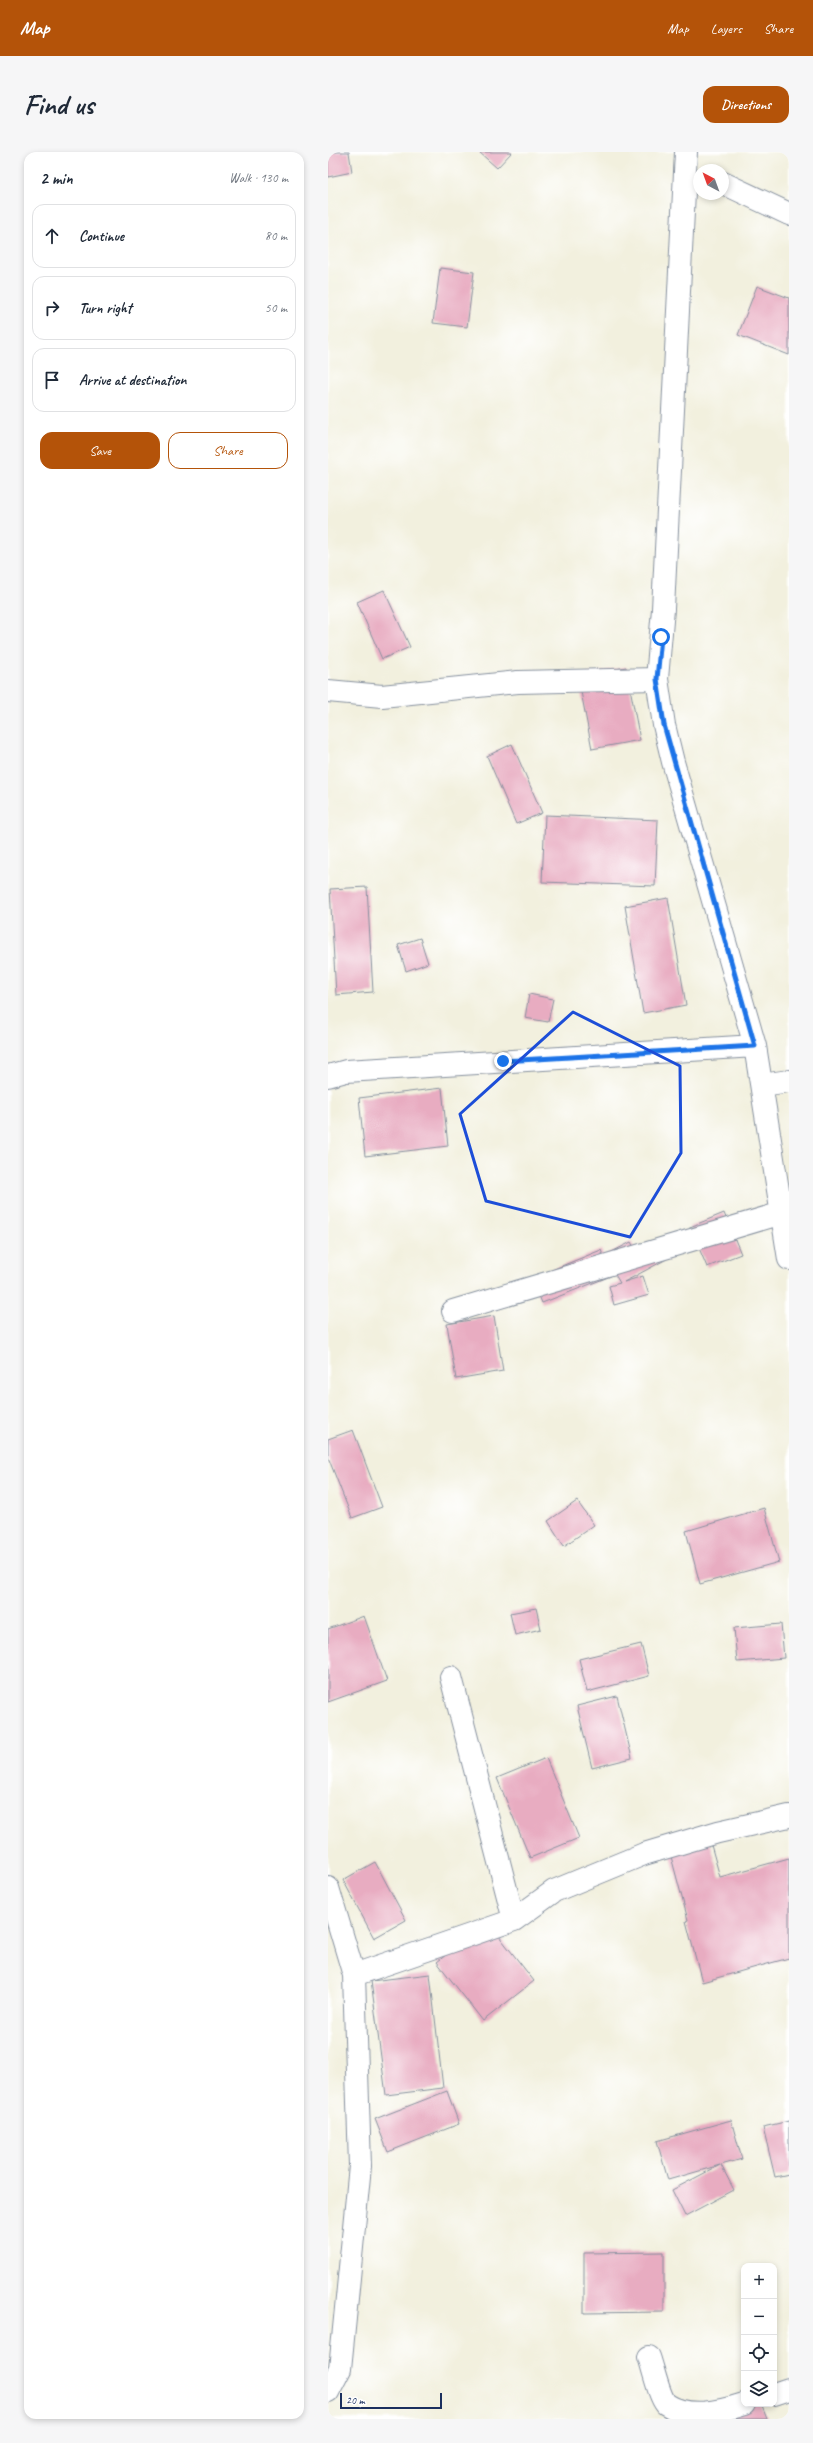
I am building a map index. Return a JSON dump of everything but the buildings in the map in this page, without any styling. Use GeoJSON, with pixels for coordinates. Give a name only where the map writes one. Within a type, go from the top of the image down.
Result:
{"type":"FeatureCollection","features":[{"type":"Feature","properties":{"kind":"street"},"geometry":{"type":"LineString","coordinates":[[690,164],[663,609],[657,679],[664,725],[755,1046],[789,1259]]}},
{"type":"Feature","properties":{"kind":"street"},"geometry":{"type":"LineString","coordinates":[[729,186],[789,214]]}},
{"type":"Feature","properties":{"kind":"street"},"geometry":{"type":"LineString","coordinates":[[328,690],[382,696],[518,682],[657,679]]}},
{"type":"Feature","properties":{"kind":"street"},"geometry":{"type":"LineString","coordinates":[[328,1076],[346,1071],[755,1046]]}},
{"type":"Feature","properties":{"kind":"street"},"geometry":{"type":"LineString","coordinates":[[762,1085],[789,1081]]}},
{"type":"Feature","properties":{"kind":"street"},"geometry":{"type":"LineString","coordinates":[[453,1311],[782,1213]]}},
{"type":"Feature","properties":{"kind":"street"},"geometry":{"type":"LineString","coordinates":[[451,1677],[514,1920]]}},
{"type":"Feature","properties":{"kind":"street"},"geometry":{"type":"LineString","coordinates":[[354,1975],[514,1920],[554,1890],[644,1854],[718,1832],[789,1816]]}},
{"type":"Feature","properties":{"kind":"street"},"geometry":{"type":"LineString","coordinates":[[328,1891],[354,1975],[360,2166],[340,2369],[328,2392]]}},
{"type":"Feature","properties":{"kind":"street"},"geometry":{"type":"LineString","coordinates":[[650,2357],[665,2403],[679,2413],[697,2419],[741,2405]]}},
{"type":"Feature","properties":{"kind":"street"},"geometry":{"type":"LineString","coordinates":[[777,2393],[789,2389]]}},
{"type":"Feature","properties":{"kind":"highlighted area"},"geometry":{"type":"Polygon","coordinates":[[[573,1012],[680,1066],[681,1153],[630,1237],[486,1201],[460,1114],[573,1012]]]}},
{"type":"Feature","properties":{"kind":"route"},"geometry":{"type":"LineString","coordinates":[[503,1061],[755,1046],[664,725],[657,679],[661,637]]}}]}
